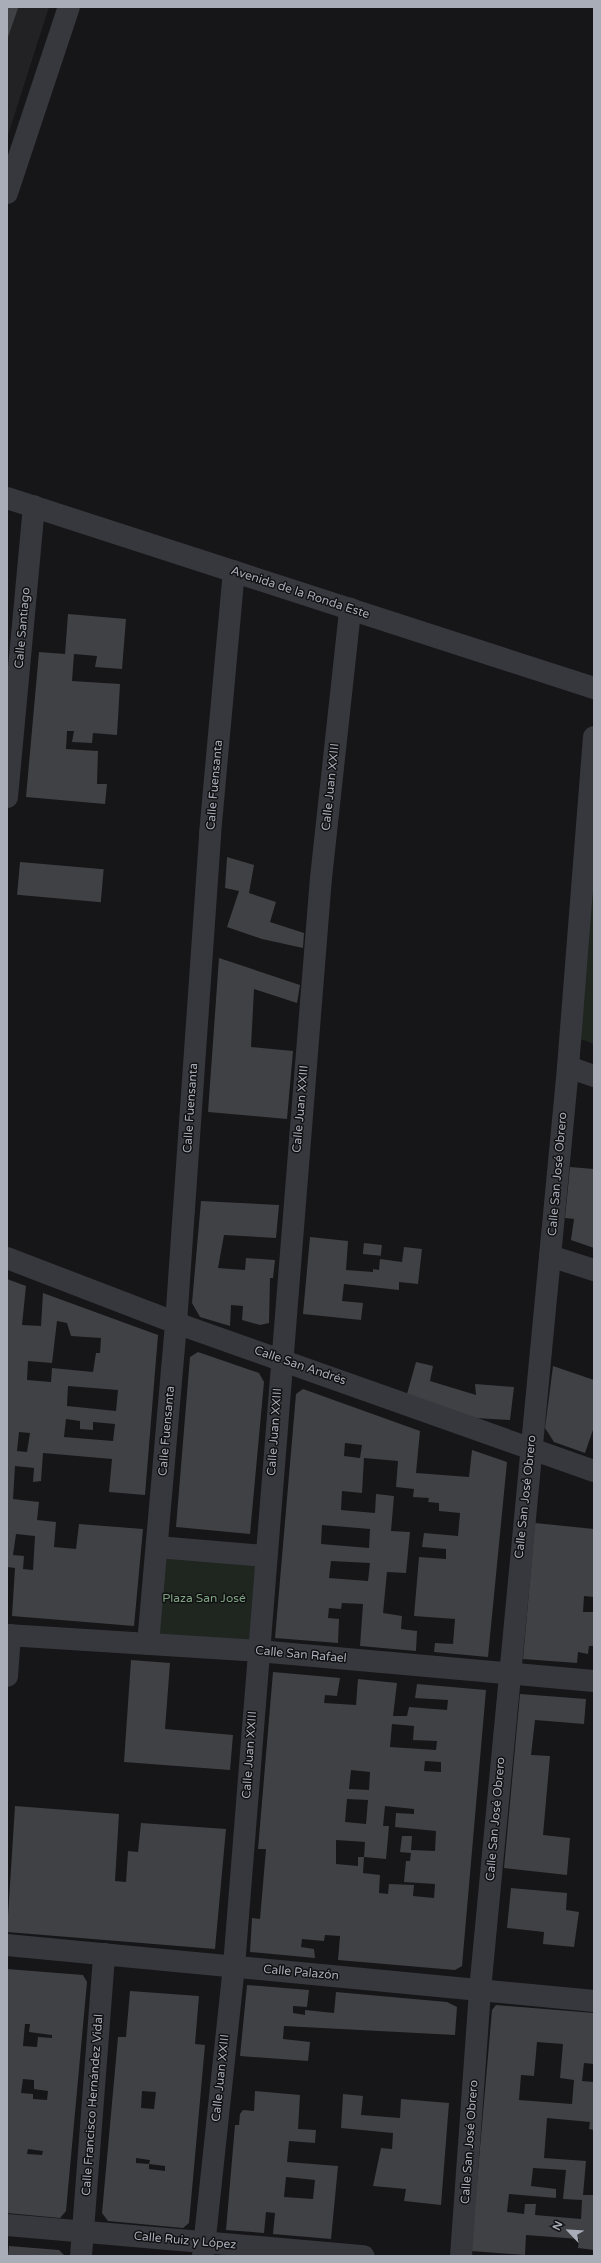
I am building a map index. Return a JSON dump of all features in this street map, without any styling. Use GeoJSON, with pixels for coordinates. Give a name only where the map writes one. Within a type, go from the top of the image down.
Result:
{"type":"FeatureCollection","features":[{"type":"Feature","properties":{"kind":"street"},"geometry":{"type":"LineString","coordinates":[[7,193],[69,7]]}},
{"type":"Feature","properties":{"kind":"street","name":"Avenida de la Ronda Este"},"geometry":{"type":"LineString","coordinates":[[7,498],[594,688]]}},
{"type":"Feature","properties":{"kind":"street","name":"Calle Santiago"},"geometry":{"type":"LineString","coordinates":[[7,797],[34,506]]}},
{"type":"Feature","properties":{"kind":"street","name":"Calle Fuensanta"},"geometry":{"type":"LineString","coordinates":[[148,1644],[176,1323],[210,834],[234,571]]}},
{"type":"Feature","properties":{"kind":"street","name":"Calle Juan XXIII"},"geometry":{"type":"LineString","coordinates":[[203,2249],[234,1966],[280,1359],[321,878],[350,609]]}},
{"type":"Feature","properties":{"kind":"street","name":"Calle San José Obrero"},"geometry":{"type":"LineString","coordinates":[[461,2256],[480,1990],[509,1673],[568,1067],[594,737]]}},
{"type":"Feature","properties":{"kind":"street"},"geometry":{"type":"LineString","coordinates":[[568,1067],[594,1076]]}},
{"type":"Feature","properties":{"kind":"street"},"geometry":{"type":"LineString","coordinates":[[550,1256],[594,1270]]}},
{"type":"Feature","properties":{"kind":"street","name":"Calle San Andrés"},"geometry":{"type":"LineString","coordinates":[[7,1258],[176,1323],[594,1471]]}},
{"type":"Feature","properties":{"kind":"street"},"geometry":{"type":"LineString","coordinates":[[157,1547],[265,1556]]}},
{"type":"Feature","properties":{"kind":"street"},"geometry":{"type":"LineString","coordinates":[[7,1676],[9,1635]]}},
{"type":"Feature","properties":{"kind":"street","name":"Calle San Rafael"},"geometry":{"type":"LineString","coordinates":[[9,1635],[258,1651],[594,1681]]}},
{"type":"Feature","properties":{"kind":"street","name":"Calle Palazón"},"geometry":{"type":"LineString","coordinates":[[7,1945],[594,2001]]}},
{"type":"Feature","properties":{"kind":"street","name":"Calle Francisco Hernández Vidal"},"geometry":{"type":"LineString","coordinates":[[81,2256],[104,1954]]}},
{"type":"Feature","properties":{"kind":"street","name":"Calle Ruiz y López"},"geometry":{"type":"LineString","coordinates":[[7,2225],[83,2232],[203,2249],[364,2256]]}},
{"type":"Feature","properties":{"kind":"shaded area"},"geometry":{"type":"Polygon","coordinates":[[[7,7],[49,7],[7,138],[7,7]]]}},
{"type":"Feature","properties":{"kind":"green space"},"geometry":{"type":"Polygon","coordinates":[[[594,870],[594,1044],[580,1039],[594,870]]]}},
{"type":"Feature","properties":{"kind":"green space","name":"Plaza San José"},"geometry":{"type":"Polygon","coordinates":[[[157,1547],[265,1556],[256,1653],[149,1644],[157,1547]]]}},
{"type":"Feature","properties":{"kind":"building"},"geometry":{"type":"Polygon","coordinates":[[[7,7],[18,8],[7,40],[7,7]]]}},
{"type":"Feature","properties":{"kind":"building"},"geometry":{"type":"Polygon","coordinates":[[[68,614],[126,619],[122,669],[95,667],[97,656],[74,654],[72,681],[120,684],[117,735],[93,733],[92,743],[72,742],[74,731],[67,731],[66,749],[98,751],[97,784],[107,784],[105,804],[26,797],[39,652],[65,654],[68,614]]]}},
{"type":"Feature","properties":{"kind":"building"},"geometry":{"type":"Polygon","coordinates":[[[227,857],[254,865],[249,893],[276,902],[270,922],[304,933],[303,948],[262,939],[227,927],[239,891],[225,888],[227,857]]]}},
{"type":"Feature","properties":{"kind":"building"},"geometry":{"type":"Polygon","coordinates":[[[20,862],[104,869],[101,902],[17,895],[20,862]]]}},
{"type":"Feature","properties":{"kind":"building"},"geometry":{"type":"Polygon","coordinates":[[[219,958],[300,985],[297,1003],[254,989],[251,1047],[293,1051],[287,1119],[208,1112],[219,958]]]}},
{"type":"Feature","properties":{"kind":"building"},"geometry":{"type":"Polygon","coordinates":[[[570,1167],[594,1169],[594,1248],[571,1240],[574,1219],[565,1218],[570,1167]]]}},
{"type":"Feature","properties":{"kind":"building"},"geometry":{"type":"Polygon","coordinates":[[[201,1201],[279,1205],[276,1238],[224,1235],[218,1268],[245,1270],[246,1258],[275,1260],[273,1278],[270,1278],[269,1323],[260,1325],[242,1320],[243,1306],[231,1305],[230,1326],[200,1317],[192,1303],[201,1201]]]}},
{"type":"Feature","properties":{"kind":"building"},"geometry":{"type":"Polygon","coordinates":[[[310,1237],[348,1241],[346,1270],[373,1272],[373,1269],[379,1270],[380,1259],[402,1262],[404,1247],[422,1249],[418,1284],[399,1282],[399,1290],[344,1284],[342,1301],[363,1303],[361,1320],[303,1314],[310,1237]]]}},
{"type":"Feature","properties":{"kind":"building"},"geometry":{"type":"Polygon","coordinates":[[[364,1243],[382,1245],[381,1256],[363,1254],[364,1243]]]}},
{"type":"Feature","properties":{"kind":"building"},"geometry":{"type":"Polygon","coordinates":[[[7,1279],[26,1286],[22,1325],[41,1326],[43,1293],[158,1335],[145,1495],[109,1492],[112,1459],[43,1453],[41,1481],[33,1482],[34,1468],[15,1466],[13,1499],[39,1502],[37,1520],[56,1522],[54,1547],[76,1549],[79,1524],[143,1529],[134,1626],[12,1616],[15,1568],[7,1567],[7,1279]],[[57,1321],[52,1363],[28,1361],[27,1380],[51,1382],[52,1368],[93,1372],[96,1353],[100,1353],[101,1338],[71,1336],[67,1323],[57,1321]],[[68,1386],[67,1406],[116,1411],[118,1390],[68,1386]],[[66,1419],[64,1437],[113,1441],[115,1424],[93,1422],[93,1430],[80,1429],[80,1421],[66,1419]],[[19,1432],[17,1451],[27,1452],[30,1433],[19,1432]],[[16,1534],[13,1555],[24,1556],[23,1569],[33,1570],[35,1536],[16,1534]]]}},
{"type":"Feature","properties":{"kind":"building"},"geometry":{"type":"Polygon","coordinates":[[[198,1352],[259,1373],[264,1382],[250,1534],[176,1527],[190,1357],[198,1352]]]}},
{"type":"Feature","properties":{"kind":"building"},"geometry":{"type":"Polygon","coordinates":[[[416,1362],[433,1366],[430,1381],[476,1395],[475,1384],[514,1387],[510,1420],[475,1418],[407,1394],[416,1362]]]}},
{"type":"Feature","properties":{"kind":"building"},"geometry":{"type":"Polygon","coordinates":[[[553,1366],[594,1380],[594,1427],[585,1453],[554,1442],[545,1428],[553,1366]]]}},
{"type":"Feature","properties":{"kind":"building"},"geometry":{"type":"Polygon","coordinates":[[[303,1389],[420,1431],[416,1473],[469,1477],[472,1450],[507,1462],[488,1657],[434,1652],[435,1643],[453,1644],[455,1619],[414,1616],[419,1557],[446,1559],[446,1549],[422,1547],[424,1533],[458,1536],[460,1513],[439,1511],[439,1503],[428,1502],[429,1498],[413,1497],[414,1489],[396,1487],[398,1461],[364,1458],[362,1493],[342,1491],[341,1510],[375,1513],[376,1494],[394,1496],[391,1531],[410,1532],[406,1573],[387,1572],[383,1613],[402,1616],[401,1629],[417,1631],[416,1651],[360,1646],[363,1604],[342,1603],[341,1609],[329,1608],[328,1618],[339,1619],[338,1643],[275,1638],[296,1394],[303,1389]],[[345,1443],[344,1456],[360,1458],[362,1445],[345,1443]],[[322,1525],[321,1544],[369,1548],[370,1529],[322,1525]],[[331,1561],[329,1578],[368,1581],[370,1563],[331,1561]]]}},
{"type":"Feature","properties":{"kind":"building"},"geometry":{"type":"Polygon","coordinates":[[[535,1523],[594,1529],[594,1597],[584,1596],[583,1612],[594,1612],[594,1646],[589,1646],[588,1654],[578,1652],[577,1663],[523,1659],[535,1523]]]}},
{"type":"Feature","properties":{"kind":"building"},"geometry":{"type":"Polygon","coordinates":[[[131,1660],[170,1663],[165,1729],[233,1735],[230,1770],[124,1762],[131,1660]]]}},
{"type":"Feature","properties":{"kind":"building"},"geometry":{"type":"Polygon","coordinates":[[[273,1672],[340,1678],[337,1696],[325,1695],[324,1703],[356,1705],[358,1679],[397,1683],[393,1716],[407,1716],[409,1707],[447,1710],[448,1700],[415,1698],[417,1684],[486,1690],[462,1966],[455,1970],[338,1960],[340,1936],[325,1935],[324,1941],[302,1939],[301,1947],[314,1949],[315,1958],[250,1952],[252,1918],[260,1919],[266,1849],[258,1849],[273,1672]],[[392,1724],[390,1747],[436,1750],[437,1741],[413,1740],[414,1726],[392,1724]],[[425,1761],[424,1771],[441,1772],[441,1762],[425,1761]],[[351,1770],[349,1789],[369,1790],[370,1772],[351,1770]],[[347,1799],[345,1822],[366,1824],[368,1800],[347,1799]],[[385,1806],[383,1826],[389,1826],[386,1859],[364,1857],[363,1873],[380,1875],[379,1893],[388,1894],[389,1884],[414,1885],[413,1896],[434,1898],[435,1884],[404,1882],[406,1861],[410,1861],[411,1853],[400,1852],[402,1836],[412,1836],[411,1850],[435,1851],[436,1831],[395,1827],[396,1813],[414,1814],[414,1809],[385,1806]],[[336,1840],[336,1864],[358,1866],[358,1857],[364,1857],[365,1842],[336,1840]]]}},
{"type":"Feature","properties":{"kind":"building"},"geometry":{"type":"Polygon","coordinates":[[[520,1694],[586,1699],[584,1724],[535,1720],[531,1755],[550,1756],[543,1835],[570,1838],[567,1875],[504,1868],[520,1694]]]}},
{"type":"Feature","properties":{"kind":"building"},"geometry":{"type":"Polygon","coordinates":[[[15,1806],[119,1814],[115,1881],[126,1882],[128,1851],[138,1852],[141,1823],[226,1829],[215,1949],[7,1932],[15,1806]]]}},
{"type":"Feature","properties":{"kind":"building"},"geometry":{"type":"Polygon","coordinates":[[[511,1888],[567,1893],[566,1910],[579,1912],[574,1947],[543,1944],[544,1932],[507,1928],[511,1888]]]}},
{"type":"Feature","properties":{"kind":"building"},"geometry":{"type":"Polygon","coordinates":[[[7,1969],[83,1975],[87,1982],[66,2211],[60,2218],[7,2213],[7,1969]],[[25,2024],[23,2046],[37,2047],[38,2037],[52,2038],[52,2035],[29,2032],[30,2024],[25,2024]],[[23,2079],[21,2093],[33,2094],[33,2099],[47,2100],[48,2091],[34,2089],[34,2080],[23,2079]],[[28,2149],[27,2154],[42,2155],[43,2151],[28,2149]]]}},
{"type":"Feature","properties":{"kind":"building"},"geometry":{"type":"Polygon","coordinates":[[[247,1985],[309,1990],[307,2007],[293,2006],[293,2013],[305,2015],[305,2010],[334,2013],[336,1992],[447,2002],[457,2007],[455,2035],[284,2026],[283,2039],[310,2042],[308,2061],[240,2056],[247,1985]]]}},
{"type":"Feature","properties":{"kind":"building"},"geometry":{"type":"Polygon","coordinates":[[[130,1991],[199,1996],[195,2044],[205,2045],[189,2223],[183,2228],[108,2221],[102,2213],[118,2037],[126,2037],[130,1991]],[[142,2091],[141,2108],[154,2109],[156,2092],[142,2091]],[[136,2158],[136,2163],[149,2164],[150,2160],[136,2158]],[[149,2164],[149,2169],[165,2171],[165,2166],[149,2164]]]}},
{"type":"Feature","properties":{"kind":"building"},"geometry":{"type":"Polygon","coordinates":[[[496,2005],[594,2013],[594,2064],[584,2063],[582,2081],[594,2082],[594,2130],[589,2129],[590,2122],[547,2118],[544,2158],[586,2161],[583,2195],[594,2195],[594,2250],[578,2248],[579,2239],[526,2235],[525,2255],[471,2251],[492,2010],[496,2005]],[[537,2042],[534,2076],[521,2075],[519,2100],[572,2104],[574,2080],[560,2078],[563,2044],[537,2042]],[[533,2168],[531,2186],[556,2189],[556,2198],[509,2194],[507,2212],[524,2214],[525,2204],[536,2204],[535,2215],[581,2219],[582,2200],[563,2199],[566,2170],[533,2168]]]}},
{"type":"Feature","properties":{"kind":"building"},"geometry":{"type":"Polygon","coordinates":[[[255,2091],[300,2095],[298,2129],[316,2130],[315,2143],[289,2141],[287,2162],[338,2166],[331,2239],[273,2234],[275,2213],[266,2212],[264,2233],[226,2230],[235,2125],[239,2125],[240,2114],[243,2110],[254,2111],[255,2091]],[[286,2177],[284,2197],[313,2199],[315,2180],[286,2177]]]}},
{"type":"Feature","properties":{"kind":"building"},"geometry":{"type":"Polygon","coordinates":[[[343,2094],[363,2096],[361,2115],[400,2118],[401,2099],[449,2103],[441,2205],[404,2201],[406,2189],[373,2186],[381,2148],[392,2149],[393,2133],[341,2128],[343,2094]]]}},
{"type":"Feature","properties":{"kind":"building"},"geometry":{"type":"Polygon","coordinates":[[[9,2246],[59,2250],[65,2256],[8,2256],[9,2246]]]}}]}
